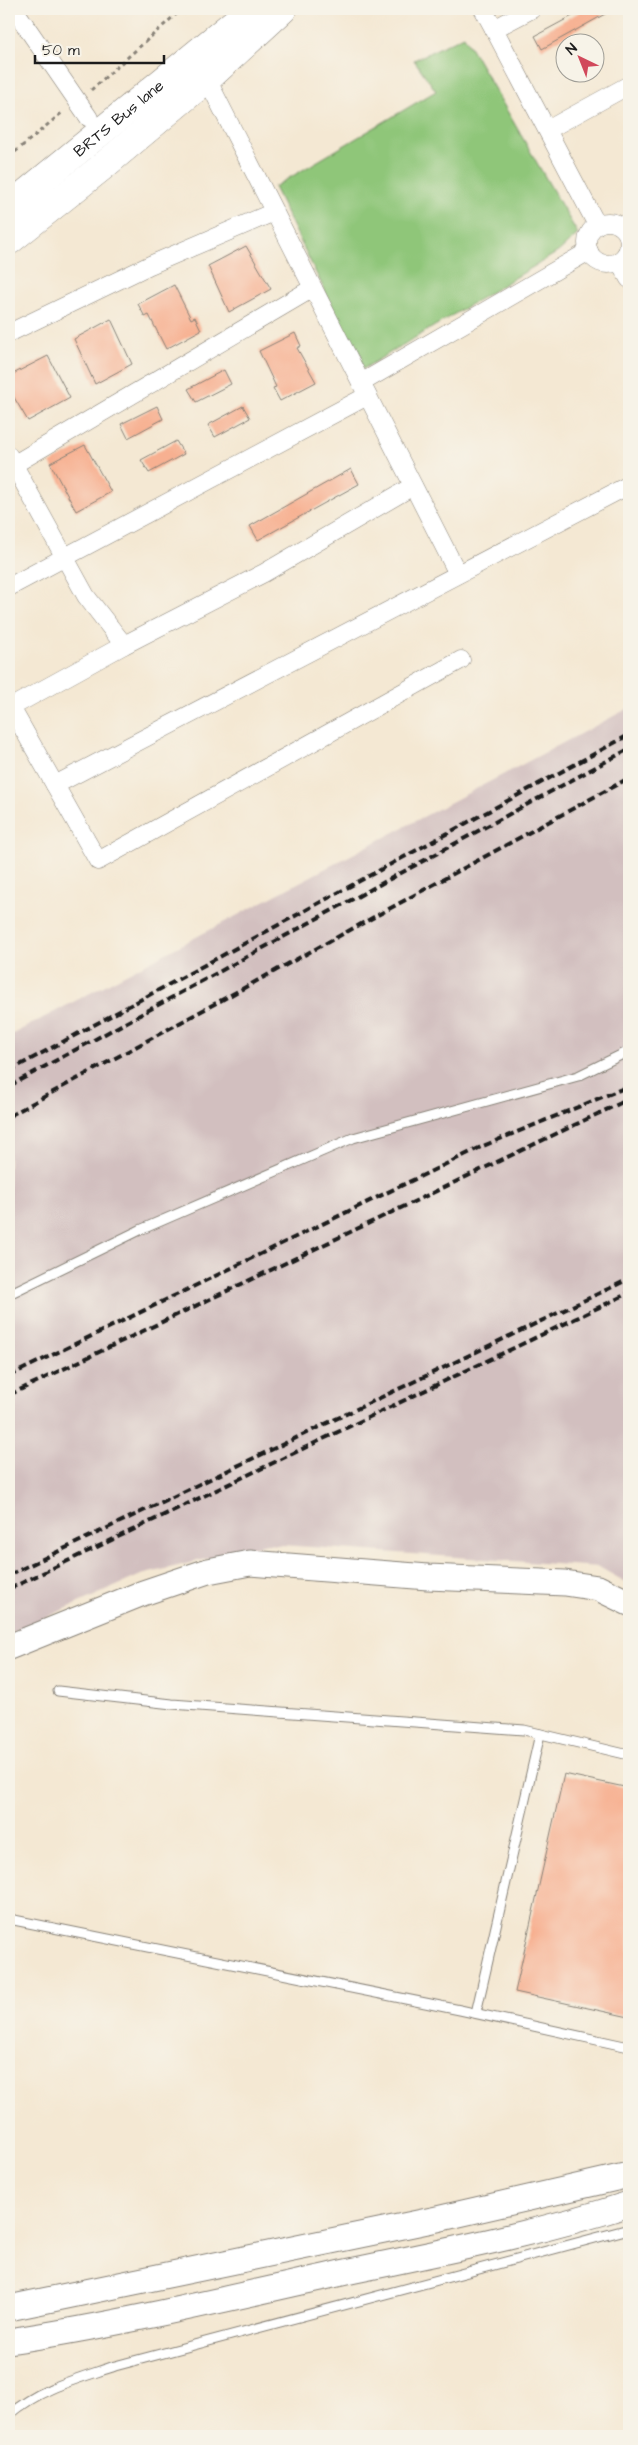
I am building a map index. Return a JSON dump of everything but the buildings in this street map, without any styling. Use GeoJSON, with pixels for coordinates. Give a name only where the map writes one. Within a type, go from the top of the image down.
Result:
{"type":"FeatureCollection","features":[{"type":"Feature","properties":{"kind":"main road"},"geometry":{"type":"LineString","coordinates":[[9,185],[83,110],[222,9]]}},
{"type":"Feature","properties":{"kind":"main road","name":"BRTS Bus lane"},"geometry":{"type":"LineString","coordinates":[[9,207],[251,9]]}},
{"type":"Feature","properties":{"kind":"main road"},"geometry":{"type":"LineString","coordinates":[[9,241],[207,80],[283,9]]}},
{"type":"Feature","properties":{"kind":"street"},"geometry":{"type":"LineString","coordinates":[[14,9],[83,110]]}},
{"type":"Feature","properties":{"kind":"street"},"geometry":{"type":"LineString","coordinates":[[483,9],[549,129],[598,225]]}},
{"type":"Feature","properties":{"kind":"street"},"geometry":{"type":"LineString","coordinates":[[494,29],[532,9]]}},
{"type":"Feature","properties":{"kind":"street"},"geometry":{"type":"LineString","coordinates":[[207,80],[458,574]]}},
{"type":"Feature","properties":{"kind":"street"},"geometry":{"type":"LineString","coordinates":[[549,129],[629,85]]}},
{"type":"Feature","properties":{"kind":"street"},"geometry":{"type":"LineString","coordinates":[[9,333],[150,265],[274,212]]}},
{"type":"Feature","properties":{"kind":"street"},"geometry":{"type":"LineString","coordinates":[[612,222],[627,231],[628,250],[619,261],[606,264],[600,262],[589,251],[589,235],[598,225],[612,222]]}},
{"type":"Feature","properties":{"kind":"street"},"geometry":{"type":"LineString","coordinates":[[9,588],[364,390],[589,251]]}},
{"type":"Feature","properties":{"kind":"street"},"geometry":{"type":"LineString","coordinates":[[619,261],[629,279]]}},
{"type":"Feature","properties":{"kind":"street"},"geometry":{"type":"LineString","coordinates":[[124,645],[86,596],[11,461],[313,288]]}},
{"type":"Feature","properties":{"kind":"street"},"geometry":{"type":"LineString","coordinates":[[55,785],[629,485]]}},
{"type":"Feature","properties":{"kind":"street"},"geometry":{"type":"LineString","coordinates":[[413,486],[264,573],[124,645],[13,709],[98,861],[461,660]]}},
{"type":"Feature","properties":{"kind":"street"},"geometry":{"type":"LineString","coordinates":[[9,1647],[144,1593],[208,1571],[250,1563],[428,1577],[565,1583],[598,1588],[629,1603]]}},
{"type":"Feature","properties":{"kind":"street"},"geometry":{"type":"LineString","coordinates":[[9,2308],[437,2220],[629,2175]]}},
{"type":"Feature","properties":{"kind":"street"},"geometry":{"type":"LineString","coordinates":[[9,2341],[86,2330],[238,2297],[482,2243],[601,2213],[629,2204]]}},
{"type":"Feature","properties":{"kind":"lane"},"geometry":{"type":"LineString","coordinates":[[9,1294],[140,1230],[353,1138],[578,1076],[629,1051]]}},
{"type":"Feature","properties":{"kind":"lane"},"geometry":{"type":"LineString","coordinates":[[58,1691],[172,1704],[524,1730],[629,1755]]}},
{"type":"Feature","properties":{"kind":"lane"},"geometry":{"type":"LineString","coordinates":[[476,2013],[540,1734]]}},
{"type":"Feature","properties":{"kind":"lane"},"geometry":{"type":"LineString","coordinates":[[9,1919],[476,2013],[629,2047]]}},
{"type":"Feature","properties":{"kind":"lane"},"geometry":{"type":"LineString","coordinates":[[9,2414],[26,2400],[42,2391],[115,2366],[629,2229]]}},
{"type":"Feature","properties":{"kind":"path"},"geometry":{"type":"LineString","coordinates":[[9,157],[83,110],[182,9]]}},
{"type":"Feature","properties":{"kind":"shaded area"},"geometry":{"type":"Polygon","coordinates":[[[629,708],[629,1584],[599,1567],[267,1544],[141,1575],[9,1634],[9,1036],[629,708]]]}},
{"type":"Feature","properties":{"kind":"green space"},"geometry":{"type":"Polygon","coordinates":[[[464,36],[578,234],[558,252],[363,369],[274,187],[436,91],[414,60],[464,36]]]}},
{"type":"Feature","properties":{"kind":"railway"},"geometry":{"type":"LineString","coordinates":[[9,1071],[629,735]]}},
{"type":"Feature","properties":{"kind":"railway"},"geometry":{"type":"LineString","coordinates":[[9,1086],[629,749]]}},
{"type":"Feature","properties":{"kind":"railway"},"geometry":{"type":"LineString","coordinates":[[9,1116],[629,778]]}},
{"type":"Feature","properties":{"kind":"railway"},"geometry":{"type":"LineString","coordinates":[[9,1376],[483,1146],[629,1086]]}},
{"type":"Feature","properties":{"kind":"railway"},"geometry":{"type":"LineString","coordinates":[[9,1395],[629,1099]]}},
{"type":"Feature","properties":{"kind":"railway"},"geometry":{"type":"LineString","coordinates":[[9,1575],[629,1279]]}},
{"type":"Feature","properties":{"kind":"railway"},"geometry":{"type":"LineString","coordinates":[[9,1589],[629,1293]]}}]}
